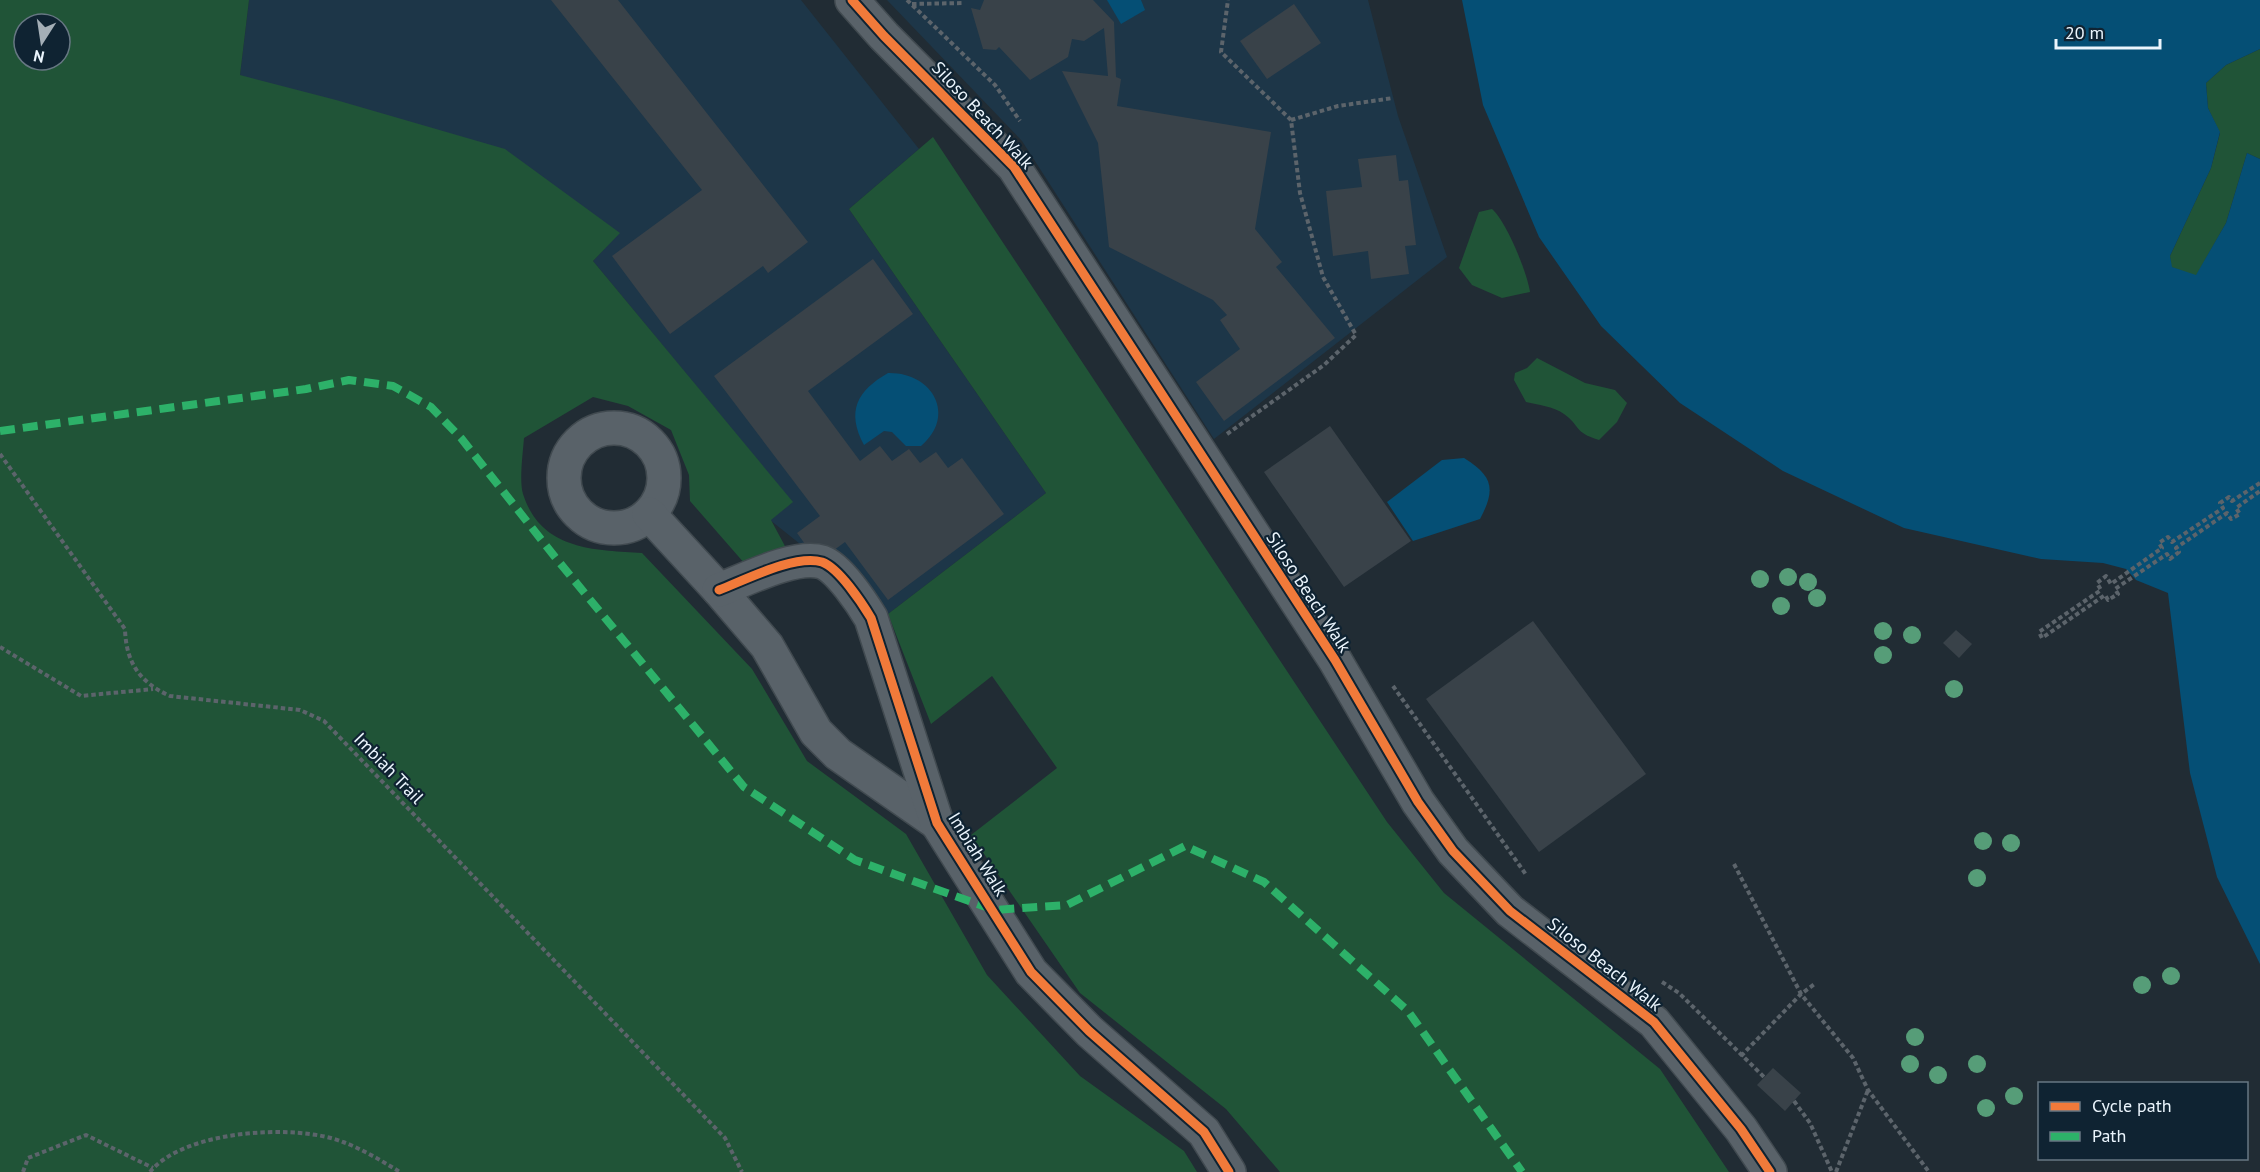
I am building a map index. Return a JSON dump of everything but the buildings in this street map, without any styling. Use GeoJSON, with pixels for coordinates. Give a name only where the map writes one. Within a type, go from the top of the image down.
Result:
{"type":"FeatureCollection","features":[{"type":"Feature","properties":{"kind":"street","name":"Siloso Beach Walk"},"geometry":{"type":"LineString","coordinates":[[852,0],[884,36],[1014,167],[1335,660],[1418,802],[1453,851],[1510,911],[1654,1022],[1741,1130],[1770,1172]]}},
{"type":"Feature","properties":{"kind":"street","name":"Imbiah Walk"},"geometry":{"type":"LineString","coordinates":[[649,514],[720,590],[767,646],[816,732],[838,754],[937,824]]}},
{"type":"Feature","properties":{"kind":"street","name":"Imbiah Walk"},"geometry":{"type":"LineString","coordinates":[[720,590],[795,561],[823,562],[854,590],[871,618],[937,824],[1031,972],[1089,1031],[1204,1132],[1229,1172]]}},
{"type":"Feature","properties":{"kind":"path"},"geometry":{"type":"LineString","coordinates":[[1227,434],[1324,365],[1356,335],[1323,277],[1300,193],[1291,120],[1221,52],[1228,0]]}},
{"type":"Feature","properties":{"kind":"path"},"geometry":{"type":"LineString","coordinates":[[909,2],[964,3]]}},
{"type":"Feature","properties":{"kind":"path"},"geometry":{"type":"LineString","coordinates":[[909,2],[995,85],[1021,123]]}},
{"type":"Feature","properties":{"kind":"path"},"geometry":{"type":"LineString","coordinates":[[1291,120],[1338,106],[1393,98]]}},
{"type":"Feature","properties":{"kind":"path"},"geometry":{"type":"LineString","coordinates":[[1221,425],[1232,443]]}},
{"type":"Feature","properties":{"kind":"path"},"geometry":{"type":"LineString","coordinates":[[2260,483],[2232,501],[2229,497],[2220,503],[2223,508],[2172,542],[2168,537],[2159,543],[2162,548],[2111,584],[2106,576],[2097,583],[2101,590],[2039,632],[2042,638],[2105,595],[2108,600],[2118,594],[2115,589],[2167,554],[2170,559],[2179,552],[2176,548],[2227,513],[2231,519],[2240,514],[2236,508],[2260,491]]}},
{"type":"Feature","properties":{"kind":"path"},"geometry":{"type":"LineString","coordinates":[[0,646],[81,696],[154,689]]}},
{"type":"Feature","properties":{"kind":"path"},"geometry":{"type":"LineString","coordinates":[[1387,677],[1531,881]]}},
{"type":"Feature","properties":{"kind":"path"},"geometry":{"type":"LineString","coordinates":[[1734,864],[1801,993],[1852,1058],[1868,1090],[1929,1172]]}},
{"type":"Feature","properties":{"kind":"path"},"geometry":{"type":"LineString","coordinates":[[1660,980],[1679,993],[1740,1056],[1764,1077]]}},
{"type":"Feature","properties":{"kind":"path"},"geometry":{"type":"LineString","coordinates":[[1740,1056],[1801,993],[1816,983]]}},
{"type":"Feature","properties":{"kind":"path"},"geometry":{"type":"LineString","coordinates":[[1834,1172],[1868,1090]]}},
{"type":"Feature","properties":{"kind":"path"},"geometry":{"type":"LineString","coordinates":[[1794,1101],[1810,1123],[1834,1172]]}},
{"type":"Feature","properties":{"kind":"path"},"geometry":{"type":"LineString","coordinates":[[23,1172],[28,1158],[86,1135],[152,1170],[189,1146],[230,1136],[286,1130],[341,1141],[400,1172]]}},
{"type":"Feature","properties":{"kind":"shaded area"},"geometry":{"type":"Polygon","coordinates":[[[249,0],[801,0],[919,149],[849,209],[1046,493],[888,614],[770,520],[792,502],[593,261],[619,233],[240,75],[249,0]]]}},
{"type":"Feature","properties":{"kind":"shaded area"},"geometry":{"type":"Polygon","coordinates":[[[887,0],[1368,0],[1398,116],[1447,257],[1214,439],[1022,141],[887,0]]]}},
{"type":"Feature","properties":{"kind":"green space"},"geometry":{"type":"Polygon","coordinates":[[[0,0],[249,0],[240,75],[505,149],[620,233],[593,261],[793,502],[771,520],[786,548],[745,564],[690,501],[689,475],[671,430],[628,406],[593,397],[524,438],[521,482],[523,494],[531,512],[542,526],[571,543],[588,548],[642,553],[752,669],[807,761],[906,834],[987,975],[1080,1076],[1184,1151],[1197,1172],[0,1172],[0,0]]]}},
{"type":"Feature","properties":{"kind":"green space"},"geometry":{"type":"Polygon","coordinates":[[[2260,49],[2260,159],[2247,153],[2226,223],[2196,276],[2171,267],[2170,256],[2211,168],[2220,133],[2208,108],[2206,83],[2226,65],[2260,49]]]}},
{"type":"Feature","properties":{"kind":"green space"},"geometry":{"type":"Polygon","coordinates":[[[933,137],[1387,822],[1444,893],[1660,1069],[1729,1172],[1280,1172],[1226,1109],[1080,993],[971,835],[1057,768],[992,676],[931,724],[888,614],[1046,493],[849,209],[933,137]]]}},
{"type":"Feature","properties":{"kind":"green space"},"geometry":{"type":"Polygon","coordinates":[[[1492,209],[1498,215],[1515,248],[1530,292],[1502,298],[1472,285],[1459,268],[1479,212],[1492,209]]]}},
{"type":"Feature","properties":{"kind":"green space"},"geometry":{"type":"Polygon","coordinates":[[[1537,358],[1585,383],[1615,390],[1627,403],[1617,422],[1599,440],[1585,434],[1560,411],[1526,402],[1514,380],[1515,373],[1527,368],[1537,358]]]}},
{"type":"Feature","properties":{"kind":"water"},"geometry":{"type":"Polygon","coordinates":[[[1107,0],[1141,0],[1145,10],[1121,24],[1107,0]]]}},
{"type":"Feature","properties":{"kind":"water"},"geometry":{"type":"Polygon","coordinates":[[[1462,0],[2260,0],[2260,49],[2226,65],[2206,83],[2208,108],[2220,132],[2211,168],[2170,256],[2172,267],[2196,275],[2226,223],[2247,153],[2260,159],[2260,964],[2217,877],[2190,773],[2168,593],[2136,580],[2126,569],[2103,563],[2041,559],[1904,528],[1783,471],[1680,403],[1601,326],[1539,237],[1483,105],[1462,0]]]}},
{"type":"Feature","properties":{"kind":"water"},"geometry":{"type":"Polygon","coordinates":[[[888,373],[904,375],[917,380],[928,388],[935,398],[938,409],[937,422],[932,434],[921,446],[906,446],[892,432],[884,431],[864,445],[856,422],[858,403],[869,387],[888,373]]]}},
{"type":"Feature","properties":{"kind":"water"},"geometry":{"type":"Polygon","coordinates":[[[1464,458],[1481,471],[1489,484],[1488,499],[1480,519],[1413,541],[1387,502],[1442,460],[1464,458]]]}},
{"type":"Feature","properties":{"kind":"marked path"},"geometry":{"type":"LineString","coordinates":[[0,431],[306,389],[349,380],[393,386],[431,407],[461,438],[555,557],[744,787],[855,860],[994,910],[1067,905],[1185,846],[1264,882],[1408,1011],[1522,1172]]}},
{"type":"Feature","properties":{"kind":"cycle path"},"geometry":{"type":"LineString","coordinates":[[852,0],[884,36],[1014,167],[1335,660],[1418,802],[1453,851],[1510,911],[1654,1022],[1741,1129],[1770,1172]]}},
{"type":"Feature","properties":{"kind":"cycle path"},"geometry":{"type":"LineString","coordinates":[[719,590],[770,569],[811,560],[822,562],[843,578],[871,618],[937,823],[1031,972],[1089,1031],[1204,1132],[1229,1172]]}}]}
